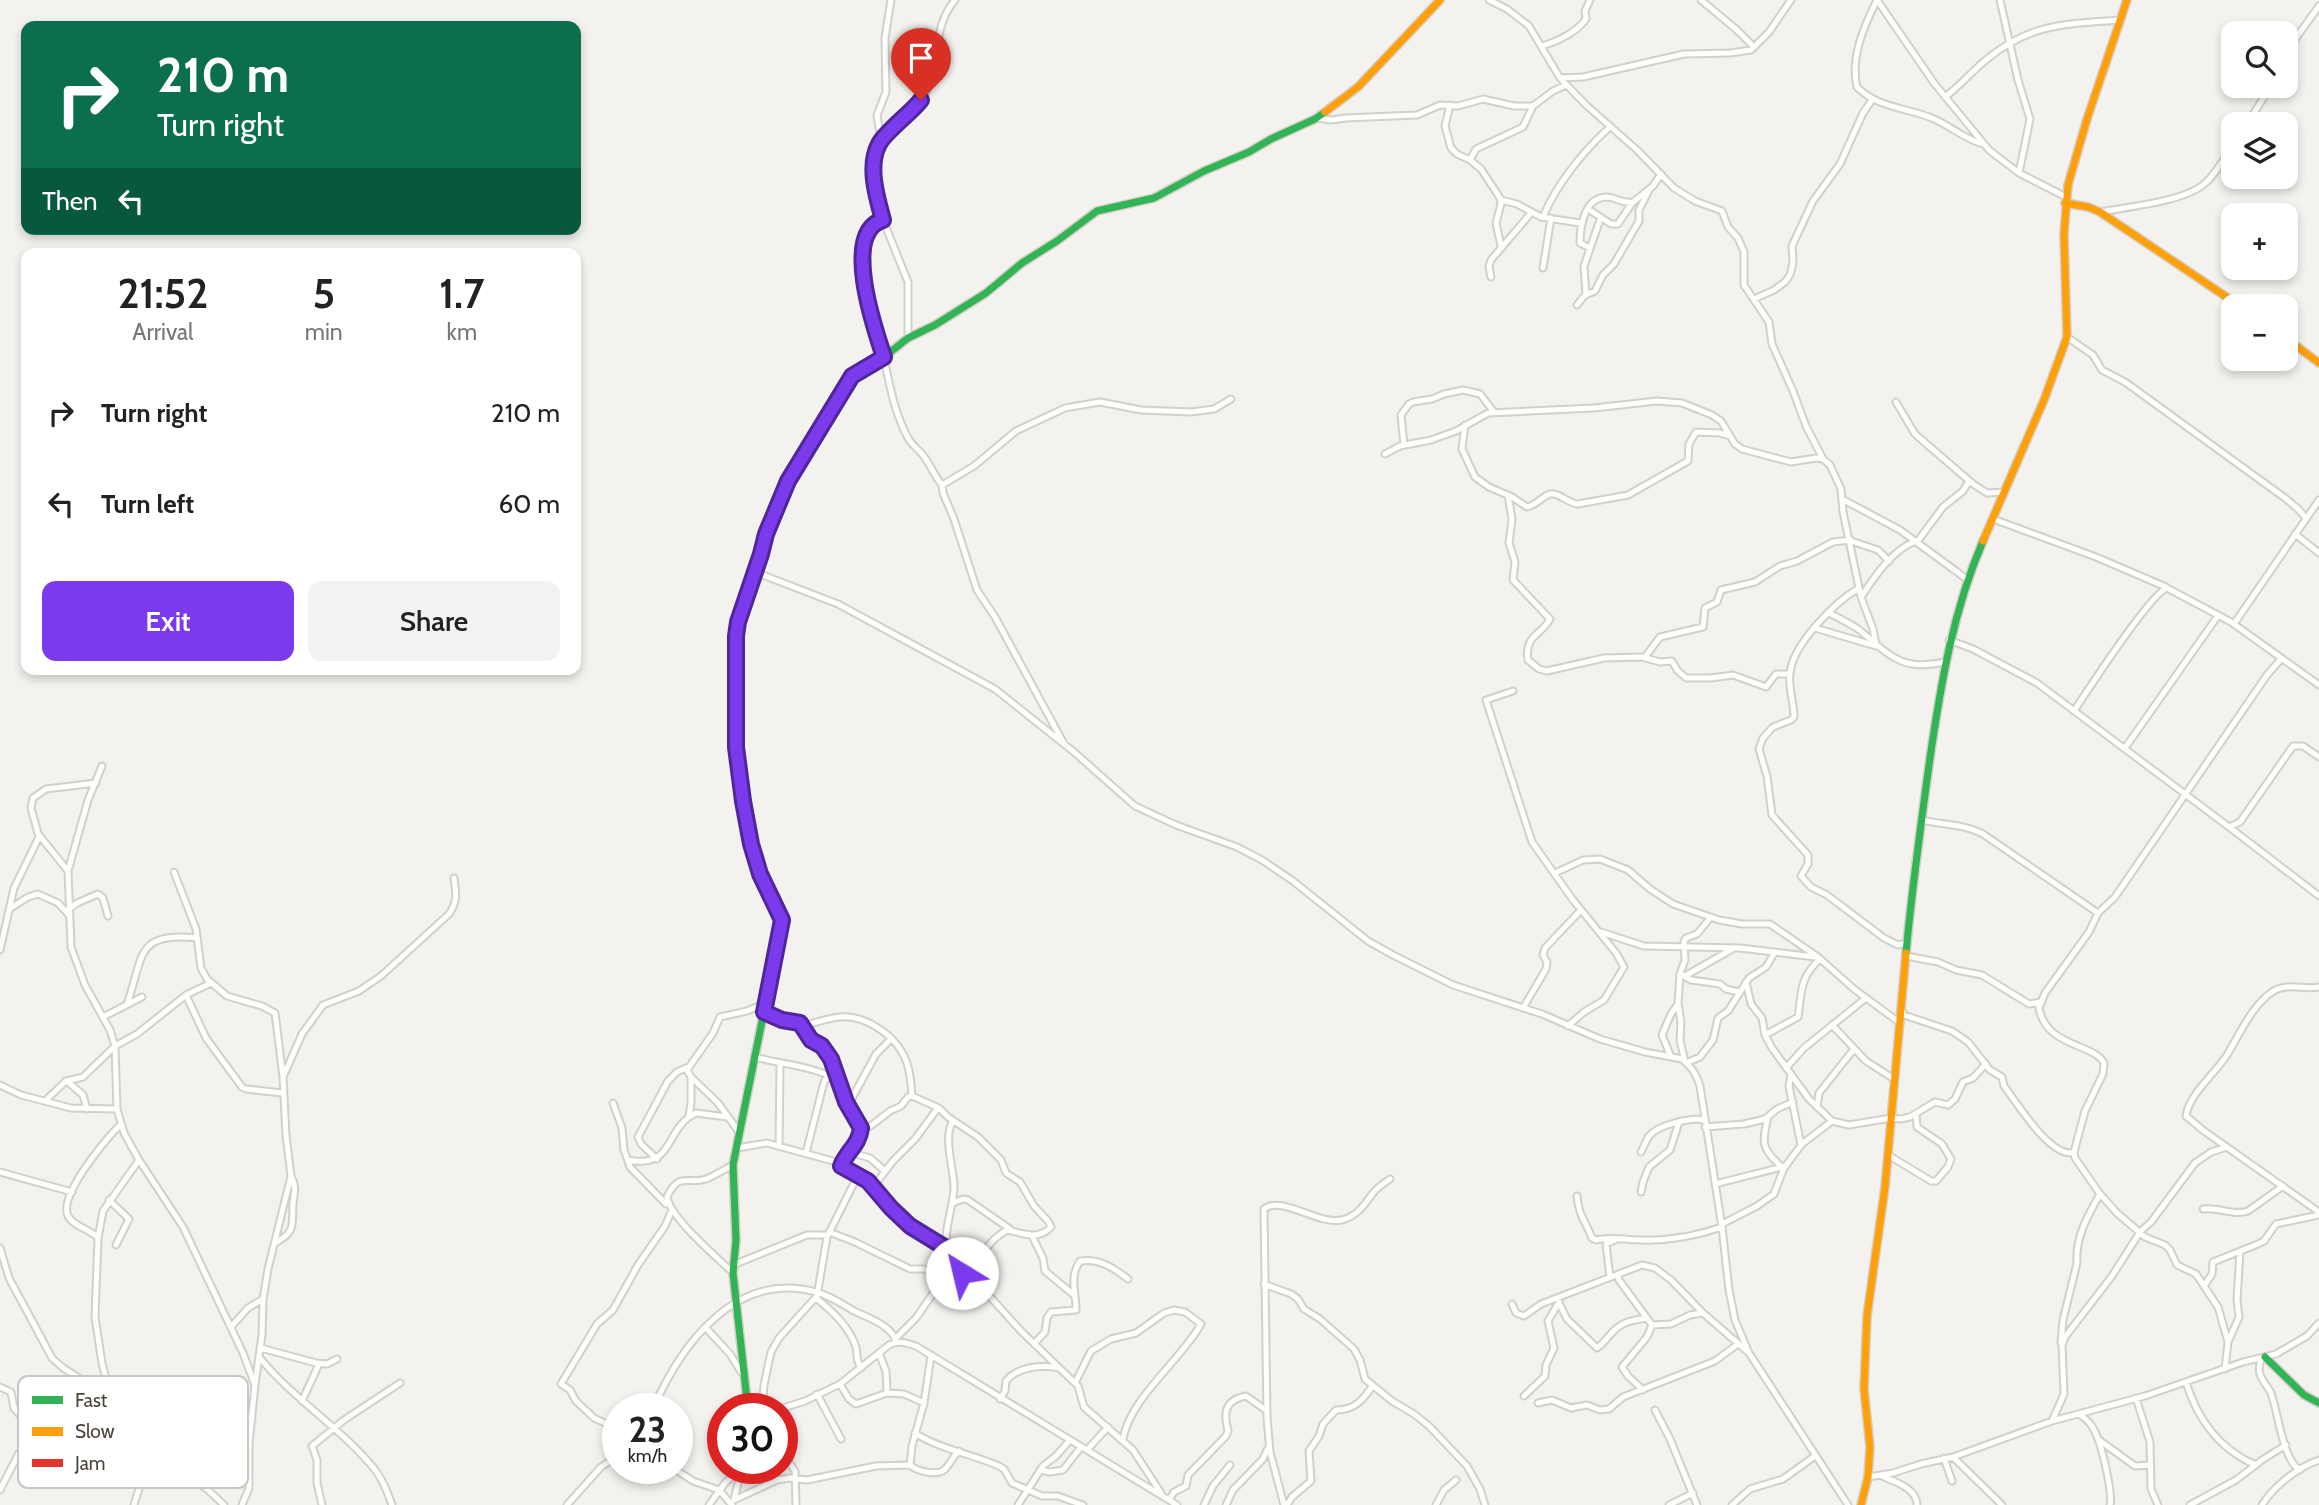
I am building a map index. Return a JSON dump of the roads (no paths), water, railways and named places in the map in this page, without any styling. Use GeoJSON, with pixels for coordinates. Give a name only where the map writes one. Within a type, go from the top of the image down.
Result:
{"type":"FeatureCollection","features":[{"type":"Feature","properties":{"kind":"street"},"geometry":{"type":"LineString","coordinates":[[891,0],[885,38],[886,92],[877,115],[880,128],[874,164],[874,187],[883,220],[908,282],[908,338]]}},
{"type":"Feature","properties":{"kind":"street"},"geometry":{"type":"LineString","coordinates":[[746,1393],[733,1269],[736,1240],[733,1165],[782,920],[765,887],[751,844],[736,747],[736,636],[766,534],[788,481],[852,376],[884,357],[908,338],[986,293],[1022,263],[1097,211],[1154,198],[1317,118],[1358,87],[1440,0]]}},
{"type":"Feature","properties":{"kind":"street"},"geometry":{"type":"LineString","coordinates":[[1489,0],[1507,9],[1529,26],[1566,85],[1674,188],[1695,201],[1722,211],[1728,227],[1740,241],[1744,252],[1744,285],[1769,322],[1772,344],[1806,426],[1841,488],[1861,597],[1877,645]]}},
{"type":"Feature","properties":{"kind":"street"},"geometry":{"type":"LineString","coordinates":[[1541,46],[1582,24],[1586,19],[1590,0]]}},
{"type":"Feature","properties":{"kind":"street"},"geometry":{"type":"LineString","coordinates":[[1701,0],[1754,47]]}},
{"type":"Feature","properties":{"kind":"street"},"geometry":{"type":"LineString","coordinates":[[1560,78],[1583,77],[1684,54],[1742,52],[1754,47],[1769,32],[1791,0]]}},
{"type":"Feature","properties":{"kind":"street"},"geometry":{"type":"LineString","coordinates":[[1877,0],[1945,97],[1997,158],[2065,200],[2100,212],[2222,294]]}},
{"type":"Feature","properties":{"kind":"street"},"geometry":{"type":"LineString","coordinates":[[1877,0],[1860,40],[1855,81],[1860,90],[1882,105],[1935,119],[1984,145]]}},
{"type":"Feature","properties":{"kind":"street"},"geometry":{"type":"LineString","coordinates":[[2000,0],[2030,119],[2019,173]]}},
{"type":"Feature","properties":{"kind":"street"},"geometry":{"type":"LineString","coordinates":[[1861,1505],[1868,1477],[1870,1447],[1864,1389],[1865,1338],[1888,1155],[1914,870],[1945,662],[1968,580],[2044,400],[2067,337],[2065,200],[2087,119],[2127,0]]}},
{"type":"Feature","properties":{"kind":"street"},"geometry":{"type":"LineString","coordinates":[[879,144],[914,109],[928,89],[937,39],[944,16],[953,1]]}},
{"type":"Feature","properties":{"kind":"street"},"geometry":{"type":"LineString","coordinates":[[2298,35],[2319,6]]}},
{"type":"Feature","properties":{"kind":"street"},"geometry":{"type":"LineString","coordinates":[[1945,97],[1987,59],[2021,36],[2043,28],[2120,20]]}},
{"type":"Feature","properties":{"kind":"street"},"geometry":{"type":"LineString","coordinates":[[1470,160],[1474,151],[1487,142],[1500,139],[1523,127],[1533,106],[1566,85]]}},
{"type":"Feature","properties":{"kind":"street"},"geometry":{"type":"LineString","coordinates":[[1317,118],[1331,120],[1411,116],[1440,105],[1458,106],[1483,99],[1514,106],[1533,106]]}},
{"type":"Feature","properties":{"kind":"street"},"geometry":{"type":"LineString","coordinates":[[1754,299],[1774,290],[1790,275],[1793,246],[1813,201],[1840,164],[1863,113],[1872,100]]}},
{"type":"Feature","properties":{"kind":"street"},"geometry":{"type":"LineString","coordinates":[[1450,105],[1445,126],[1455,152],[1481,169],[1501,200],[1517,204],[1543,217],[1580,223]]}},
{"type":"Feature","properties":{"kind":"street"},"geometry":{"type":"LineString","coordinates":[[1543,217],[1570,172],[1595,140],[1610,127]]}},
{"type":"Feature","properties":{"kind":"street"},"geometry":{"type":"LineString","coordinates":[[2100,212],[2154,203],[2198,188],[2221,162]]}},
{"type":"Feature","properties":{"kind":"street"},"geometry":{"type":"LineString","coordinates":[[1577,305],[1586,295],[1592,294],[1603,275],[1614,264],[1639,221],[1639,210],[1649,190],[1661,174]]}},
{"type":"Feature","properties":{"kind":"street"},"geometry":{"type":"LineString","coordinates":[[1588,209],[1615,225],[1633,202],[1649,190]]}},
{"type":"Feature","properties":{"kind":"street"},"geometry":{"type":"LineString","coordinates":[[1590,248],[1580,243],[1580,223],[1594,202],[1603,197],[1621,203],[1633,202]]}},
{"type":"Feature","properties":{"kind":"street"},"geometry":{"type":"LineString","coordinates":[[1501,200],[1496,223],[1501,246]]}},
{"type":"Feature","properties":{"kind":"street"},"geometry":{"type":"LineString","coordinates":[[1491,276],[1490,263],[1501,246],[1531,213]]}},
{"type":"Feature","properties":{"kind":"street"},"geometry":{"type":"LineString","coordinates":[[1586,295],[1584,269],[1601,217]]}},
{"type":"Feature","properties":{"kind":"street"},"geometry":{"type":"LineString","coordinates":[[1543,268],[1551,218]]}},
{"type":"Feature","properties":{"kind":"street"},"geometry":{"type":"LineString","coordinates":[[883,220],[871,226],[867,234],[862,263],[867,299],[884,357],[889,388],[908,438],[942,485],[976,590],[995,617],[1064,744]]}},
{"type":"Feature","properties":{"kind":"street"},"geometry":{"type":"LineString","coordinates":[[2067,337],[2093,355],[2102,370],[2124,382],[2285,498],[2306,519]]}},
{"type":"Feature","properties":{"kind":"street"},"geometry":{"type":"LineString","coordinates":[[2298,347],[2319,363]]}},
{"type":"Feature","properties":{"kind":"street"},"geometry":{"type":"LineString","coordinates":[[1404,445],[1401,415],[1413,402],[1452,392],[1471,391],[1480,394],[1494,412]]}},
{"type":"Feature","properties":{"kind":"street"},"geometry":{"type":"LineString","coordinates":[[942,485],[974,466],[1016,431],[1065,408],[1100,402],[1140,410],[1191,412],[1214,409],[1231,399]]}},
{"type":"Feature","properties":{"kind":"street"},"geometry":{"type":"LineString","coordinates":[[1385,454],[1404,445],[1456,431],[1478,417],[1494,412],[1594,408],[1662,401],[1682,403],[1712,415],[1721,421],[1735,444],[1742,449],[1791,463],[1812,458],[1823,459]]}},
{"type":"Feature","properties":{"kind":"street"},"geometry":{"type":"LineString","coordinates":[[1896,402],[1915,434],[1969,481],[1987,493],[2004,492]]}},
{"type":"Feature","properties":{"kind":"street"},"geometry":{"type":"LineString","coordinates":[[1465,425],[1462,449],[1472,472],[1480,481],[1527,507],[1536,505],[1550,494],[1578,504],[1628,495],[1688,461],[1689,444],[1696,432],[1730,436]]}},
{"type":"Feature","properties":{"kind":"street"},"geometry":{"type":"LineString","coordinates":[[1861,597],[1889,561],[1905,547],[1917,542],[1946,504],[1962,491],[1969,481]]}},
{"type":"Feature","properties":{"kind":"street"},"geometry":{"type":"LineString","coordinates":[[1508,495],[1512,519],[1509,542],[1515,562],[1513,580],[1550,618],[1548,624],[1535,634],[1529,644],[1527,654],[1530,663],[1547,671],[1598,658],[1645,657],[1660,662],[1672,661],[1681,674],[1691,679],[1732,675],[1766,687],[1776,674],[1790,674]]}},
{"type":"Feature","properties":{"kind":"street"},"geometry":{"type":"LineString","coordinates":[[1842,499],[1878,517],[1917,542],[1968,580]]}},
{"type":"Feature","properties":{"kind":"street"},"geometry":{"type":"LineString","coordinates":[[2234,624],[2319,500]]}},
{"type":"Feature","properties":{"kind":"street"},"geometry":{"type":"LineString","coordinates":[[1993,519],[2087,554],[2167,588],[2234,624],[2319,685]]}},
{"type":"Feature","properties":{"kind":"street"},"geometry":{"type":"LineString","coordinates":[[2295,534],[2319,553]]}},
{"type":"Feature","properties":{"kind":"street"},"geometry":{"type":"LineString","coordinates":[[1645,657],[1660,636],[1703,627],[1705,608],[1717,602],[1721,590],[1755,582],[1780,566],[1797,561],[1833,542],[1851,541],[1878,550],[1889,561]]}},
{"type":"Feature","properties":{"kind":"street"},"geometry":{"type":"LineString","coordinates":[[755,572],[838,604],[976,678],[1011,700],[1144,812],[1225,842],[1262,860],[1303,888],[1368,941],[1470,992],[1523,1008],[1629,1048],[1686,1062],[1700,1057],[1713,1040],[1716,1021],[1728,1011],[1752,975],[1763,971],[1775,952]]}},
{"type":"Feature","properties":{"kind":"street"},"geometry":{"type":"LineString","coordinates":[[1859,588],[1829,613],[1801,647],[1790,674],[1794,717],[1773,727],[1760,746],[1772,815],[1808,855],[1808,864],[1801,875],[1805,881],[1827,894],[1891,943],[1907,943]]}},
{"type":"Feature","properties":{"kind":"street"},"geometry":{"type":"LineString","coordinates":[[2074,710],[2146,608],[2162,589],[2167,588]]}},
{"type":"Feature","properties":{"kind":"street"},"geometry":{"type":"LineString","coordinates":[[1829,613],[1909,664],[1945,662]]}},
{"type":"Feature","properties":{"kind":"street"},"geometry":{"type":"LineString","coordinates":[[2125,748],[2217,617]]}},
{"type":"Feature","properties":{"kind":"street"},"geometry":{"type":"LineString","coordinates":[[1815,628],[1877,645]]}},
{"type":"Feature","properties":{"kind":"street"},"geometry":{"type":"LineString","coordinates":[[1949,640],[1973,649],[2029,678],[2319,896]]}},
{"type":"Feature","properties":{"kind":"street"},"geometry":{"type":"LineString","coordinates":[[2228,1342],[2220,1311],[2196,1274],[2177,1265],[2165,1245],[2145,1237],[2129,1224],[2100,1194],[2076,1160],[2073,1153],[2085,1111],[2103,1074],[2104,1063],[2098,1055],[2059,1037],[2040,1013],[2040,1002],[2089,932],[2098,913],[2115,897],[2267,675],[2281,659]]}},
{"type":"Feature","properties":{"kind":"street"},"geometry":{"type":"LineString","coordinates":[[1513,691],[1486,700],[1530,838],[1625,967],[1601,1003],[1584,1012],[1568,1026]]}},
{"type":"Feature","properties":{"kind":"street"},"geometry":{"type":"LineString","coordinates":[[2229,827],[2240,821],[2293,746],[2304,746],[2319,757]]}},
{"type":"Feature","properties":{"kind":"street"},"geometry":{"type":"LineString","coordinates":[[102,766],[88,800],[68,871],[69,939],[74,960],[110,1030],[114,1046],[117,1109],[121,1124],[139,1160],[183,1227],[243,1353],[255,1385]]}},
{"type":"Feature","properties":{"kind":"street"},"geometry":{"type":"LineString","coordinates":[[68,871],[39,835],[31,803],[46,789],[96,783]]}},
{"type":"Feature","properties":{"kind":"street"},"geometry":{"type":"LineString","coordinates":[[1922,820],[1940,825],[1969,827],[1983,834],[2098,913]]}},
{"type":"Feature","properties":{"kind":"street"},"geometry":{"type":"LineString","coordinates":[[0,950],[15,888],[39,835]]}},
{"type":"Feature","properties":{"kind":"street"},"geometry":{"type":"LineString","coordinates":[[1555,873],[1583,860],[1600,859],[1628,870],[1673,904],[1742,924],[1768,923],[1819,958],[1900,1023]]}},
{"type":"Feature","properties":{"kind":"street"},"geometry":{"type":"LineString","coordinates":[[174,872],[197,938],[201,968],[211,984],[227,996],[275,1013],[291,1176],[296,1187],[293,1226],[287,1235],[275,1243]]}},
{"type":"Feature","properties":{"kind":"street"},"geometry":{"type":"LineString","coordinates":[[283,1077],[302,1034],[323,1005],[359,991],[380,976],[449,914],[456,905],[454,878]]}},
{"type":"Feature","properties":{"kind":"street"},"geometry":{"type":"LineString","coordinates":[[11,908],[38,894],[58,903],[69,912]]}},
{"type":"Feature","properties":{"kind":"street"},"geometry":{"type":"LineString","coordinates":[[69,912],[79,902],[98,894],[103,898],[108,916]]}},
{"type":"Feature","properties":{"kind":"street"},"geometry":{"type":"LineString","coordinates":[[1523,1008],[1546,969],[1547,962],[1543,952],[1581,910]]}},
{"type":"Feature","properties":{"kind":"street"},"geometry":{"type":"LineString","coordinates":[[1711,917],[1697,934],[1685,939],[1678,1004],[1680,1041],[1686,1062],[1696,1074],[1722,1225],[1731,1305],[1749,1353],[1848,1505]]}},
{"type":"Feature","properties":{"kind":"street"},"geometry":{"type":"LineString","coordinates":[[1601,932],[1644,946],[1734,948],[1819,958]]}},
{"type":"Feature","properties":{"kind":"street"},"geometry":{"type":"LineString","coordinates":[[127,1004],[145,948],[169,937],[197,938]]}},
{"type":"Feature","properties":{"kind":"street"},"geometry":{"type":"LineString","coordinates":[[1683,975],[1734,948]]}},
{"type":"Feature","properties":{"kind":"street"},"geometry":{"type":"LineString","coordinates":[[1906,956],[1982,975],[2030,1004],[2040,1002]]}},
{"type":"Feature","properties":{"kind":"street"},"geometry":{"type":"LineString","coordinates":[[1765,1035],[1798,1017],[1803,982],[1819,958]]}},
{"type":"Feature","properties":{"kind":"street"},"geometry":{"type":"LineString","coordinates":[[1683,975],[1691,980],[1720,984],[1739,992]]}},
{"type":"Feature","properties":{"kind":"street"},"geometry":{"type":"LineString","coordinates":[[1746,982],[1751,1003],[1762,1018],[1765,1035],[1772,1048],[1816,1107],[1832,1121],[1849,1125],[1891,1118],[1901,1119],[1916,1114],[1935,1102],[1945,1105],[1951,1103],[1963,1082],[1973,1078],[1986,1065]]}},
{"type":"Feature","properties":{"kind":"street"},"geometry":{"type":"LineString","coordinates":[[45,1101],[67,1080],[83,1077],[114,1046],[137,1034],[186,995],[211,984]]}},
{"type":"Feature","properties":{"kind":"street"},"geometry":{"type":"LineString","coordinates":[[2319,987],[2295,985],[2270,994],[2248,1019],[2186,1116],[2319,1213]]}},
{"type":"Feature","properties":{"kind":"street"},"geometry":{"type":"LineString","coordinates":[[186,995],[206,1038],[241,1086],[282,1094]]}},
{"type":"Feature","properties":{"kind":"street"},"geometry":{"type":"LineString","coordinates":[[103,1017],[142,997]]}},
{"type":"Feature","properties":{"kind":"street"},"geometry":{"type":"LineString","coordinates":[[1786,1068],[1804,1048],[1866,998]]}},
{"type":"Feature","properties":{"kind":"street"},"geometry":{"type":"LineString","coordinates":[[1671,1057],[1662,1035],[1678,1004]]}},
{"type":"Feature","properties":{"kind":"street"},"geometry":{"type":"LineString","coordinates":[[657,1159],[641,1144],[638,1137],[668,1081],[677,1072],[688,1067],[713,1033],[720,1017],[765,1007],[785,1020],[797,1021],[803,1026],[811,1040],[825,1050],[837,1072],[846,1102],[860,1124],[861,1131],[856,1144],[841,1166]]}},
{"type":"Feature","properties":{"kind":"street"},"geometry":{"type":"LineString","coordinates":[[1902,1010],[1904,1015],[1952,1031],[1968,1042],[1986,1065],[2002,1077],[2004,1086],[2041,1134],[2065,1153],[2073,1153]]}},
{"type":"Feature","properties":{"kind":"street"},"geometry":{"type":"LineString","coordinates":[[803,1026],[840,1017],[870,1023],[903,1052],[912,1096]]}},
{"type":"Feature","properties":{"kind":"street"},"geometry":{"type":"LineString","coordinates":[[1832,1025],[1854,1049],[1894,1079]]}},
{"type":"Feature","properties":{"kind":"street"},"geometry":{"type":"LineString","coordinates":[[849,1106],[876,1054],[891,1039]]}},
{"type":"Feature","properties":{"kind":"street"},"geometry":{"type":"LineString","coordinates":[[1816,1107],[1819,1093],[1854,1049]]}},
{"type":"Feature","properties":{"kind":"street"},"geometry":{"type":"LineString","coordinates":[[755,1057],[780,1064],[807,1067],[830,1076]]}},
{"type":"Feature","properties":{"kind":"street"},"geometry":{"type":"LineString","coordinates":[[779,1146],[780,1064]]}},
{"type":"Feature","properties":{"kind":"street"},"geometry":{"type":"LineString","coordinates":[[688,1067],[687,1072],[718,1103],[739,1132]]}},
{"type":"Feature","properties":{"kind":"street"},"geometry":{"type":"LineString","coordinates":[[806,1153],[823,1086],[830,1076],[837,1072]]}},
{"type":"Feature","properties":{"kind":"street"},"geometry":{"type":"LineString","coordinates":[[1791,1075],[1789,1086],[1801,1145]]}},
{"type":"Feature","properties":{"kind":"street"},"geometry":{"type":"LineString","coordinates":[[628,1160],[645,1163],[657,1159],[689,1117],[691,1077]]}},
{"type":"Feature","properties":{"kind":"street"},"geometry":{"type":"LineString","coordinates":[[67,1080],[83,1095],[87,1109]]}},
{"type":"Feature","properties":{"kind":"street"},"geometry":{"type":"LineString","coordinates":[[0,1085],[21,1095],[71,1108],[117,1109]]}},
{"type":"Feature","properties":{"kind":"street"},"geometry":{"type":"LineString","coordinates":[[912,1096],[938,1108],[978,1137],[999,1157],[1006,1173],[1020,1182],[1051,1227],[1032,1236],[1012,1230],[968,1200],[953,1203]]}},
{"type":"Feature","properties":{"kind":"street"},"geometry":{"type":"LineString","coordinates":[[861,1131],[900,1107],[912,1096]]}},
{"type":"Feature","properties":{"kind":"street"},"geometry":{"type":"LineString","coordinates":[[1705,1128],[1744,1124],[1768,1117],[1777,1109],[1793,1102]]}},
{"type":"Feature","properties":{"kind":"street"},"geometry":{"type":"LineString","coordinates":[[612,1103],[622,1128],[624,1150],[631,1169],[733,1269]]}},
{"type":"Feature","properties":{"kind":"street"},"geometry":{"type":"LineString","coordinates":[[873,1186],[915,1139],[938,1108]]}},
{"type":"Feature","properties":{"kind":"street"},"geometry":{"type":"LineString","coordinates":[[689,1117],[700,1113],[728,1117]]}},
{"type":"Feature","properties":{"kind":"street"},"geometry":{"type":"LineString","coordinates":[[1888,1155],[1931,1181],[1936,1181],[1948,1167],[1951,1159],[1946,1148],[1917,1127],[1916,1114]]}},
{"type":"Feature","properties":{"kind":"street"},"geometry":{"type":"LineString","coordinates":[[1768,1117],[1764,1148],[1784,1166]]}},
{"type":"Feature","properties":{"kind":"street"},"geometry":{"type":"LineString","coordinates":[[1641,1152],[1649,1136],[1657,1130],[1693,1118],[1704,1120]]}},
{"type":"Feature","properties":{"kind":"street"},"geometry":{"type":"LineString","coordinates":[[953,1121],[949,1129],[950,1169],[954,1184],[946,1238],[949,1250],[962,1273],[975,1280],[1034,1344],[1075,1383],[1084,1407],[1123,1440],[1142,1461],[1163,1496]]}},
{"type":"Feature","properties":{"kind":"street"},"geometry":{"type":"LineString","coordinates":[[1577,1196],[1580,1216],[1588,1226],[1593,1240],[1669,1239],[1702,1234],[1771,1197],[1777,1190],[1784,1166],[1801,1145],[1832,1121]]}},
{"type":"Feature","properties":{"kind":"street"},"geometry":{"type":"LineString","coordinates":[[1642,1192],[1650,1167],[1670,1150],[1679,1122]]}},
{"type":"Feature","properties":{"kind":"street"},"geometry":{"type":"LineString","coordinates":[[98,1238],[70,1218],[67,1205],[98,1149],[121,1124]]}},
{"type":"Feature","properties":{"kind":"street"},"geometry":{"type":"LineString","coordinates":[[737,1148],[759,1143],[779,1146],[841,1166],[873,1186],[901,1219],[949,1250]]}},
{"type":"Feature","properties":{"kind":"street"},"geometry":{"type":"LineString","coordinates":[[2062,1346],[2065,1337],[2112,1276],[2140,1232],[2151,1222],[2195,1163],[2211,1152],[2227,1147]]}},
{"type":"Feature","properties":{"kind":"street"},"geometry":{"type":"LineString","coordinates":[[849,1152],[870,1158],[885,1171]]}},
{"type":"Feature","properties":{"kind":"street"},"geometry":{"type":"LineString","coordinates":[[105,1376],[95,1317],[94,1284],[100,1222],[109,1200],[139,1160]]}},
{"type":"Feature","properties":{"kind":"street"},"geometry":{"type":"LineString","coordinates":[[602,1422],[594,1418],[576,1401],[570,1390],[561,1384],[597,1324],[613,1310],[638,1265],[665,1226],[671,1209],[667,1193],[680,1181],[703,1180],[733,1165]]}},
{"type":"Feature","properties":{"kind":"street"},"geometry":{"type":"LineString","coordinates":[[1715,1184],[1784,1166]]}},
{"type":"Feature","properties":{"kind":"street"},"geometry":{"type":"LineString","coordinates":[[0,1172],[72,1192]]}},
{"type":"Feature","properties":{"kind":"street"},"geometry":{"type":"LineString","coordinates":[[763,1393],[774,1345],[817,1295],[829,1234],[858,1175]]}},
{"type":"Feature","properties":{"kind":"street"},"geometry":{"type":"LineString","coordinates":[[242,1505],[248,1488],[249,1444],[261,1348],[263,1299],[291,1176]]}},
{"type":"Feature","properties":{"kind":"street"},"geometry":{"type":"LineString","coordinates":[[1373,1385],[1357,1406],[1336,1410],[1323,1424],[1309,1451],[1311,1480],[1283,1504],[1269,1446],[1264,1284],[1265,1207],[1270,1204],[1278,1205],[1315,1217],[1342,1220],[1364,1207],[1373,1193],[1390,1179]]}},
{"type":"Feature","properties":{"kind":"street"},"geometry":{"type":"LineString","coordinates":[[2203,1209],[2215,1208],[2242,1213],[2283,1186]]}},
{"type":"Feature","properties":{"kind":"street"},"geometry":{"type":"LineString","coordinates":[[2052,1421],[2064,1394],[2060,1339],[2077,1263],[2077,1250],[2082,1229],[2100,1194]]}},
{"type":"Feature","properties":{"kind":"street"},"geometry":{"type":"LineString","coordinates":[[109,1200],[129,1219],[116,1245]]}},
{"type":"Feature","properties":{"kind":"street"},"geometry":{"type":"LineString","coordinates":[[2204,1286],[2212,1274],[2213,1262],[2264,1241],[2276,1224],[2319,1213]]}},
{"type":"Feature","properties":{"kind":"street"},"geometry":{"type":"LineString","coordinates":[[975,1280],[983,1250],[999,1235],[1012,1230]]}},
{"type":"Feature","properties":{"kind":"street"},"geometry":{"type":"LineString","coordinates":[[733,1269],[807,1235],[829,1234],[855,1242],[910,1269],[924,1269],[945,1276],[962,1273]]}},
{"type":"Feature","properties":{"kind":"street"},"geometry":{"type":"LineString","coordinates":[[1032,1236],[1043,1258],[1045,1271],[1074,1295]]}},
{"type":"Feature","properties":{"kind":"street"},"geometry":{"type":"LineString","coordinates":[[1610,1277],[1606,1245],[1617,1238]]}},
{"type":"Feature","properties":{"kind":"street"},"geometry":{"type":"LineString","coordinates":[[0,1248],[9,1278],[52,1358],[74,1376]]}},
{"type":"Feature","properties":{"kind":"street"},"geometry":{"type":"LineString","coordinates":[[2225,1369],[2228,1342],[2239,1317],[2237,1300],[2240,1252]]}},
{"type":"Feature","properties":{"kind":"street"},"geometry":{"type":"LineString","coordinates":[[1034,1344],[1045,1332],[1047,1318],[1051,1312],[1076,1310],[1073,1281],[1075,1268],[1083,1260],[1099,1261],[1128,1279]]}},
{"type":"Feature","properties":{"kind":"street"},"geometry":{"type":"LineString","coordinates":[[1512,1304],[1516,1313],[1524,1316],[1541,1304],[1642,1265],[1655,1268],[1671,1280],[1703,1313],[1749,1353]]}},
{"type":"Feature","properties":{"kind":"street"},"geometry":{"type":"LineString","coordinates":[[1618,1273],[1619,1280],[1652,1325]]}},
{"type":"Feature","properties":{"kind":"street"},"geometry":{"type":"LineString","coordinates":[[798,1403],[840,1384],[896,1340],[916,1318],[945,1276]]}},
{"type":"Feature","properties":{"kind":"street"},"geometry":{"type":"LineString","coordinates":[[1264,1284],[1296,1297],[1304,1309],[1320,1319],[1351,1347],[1360,1360],[1365,1380],[1392,1401],[1415,1414],[1448,1445],[1473,1476],[1485,1505]]}},
{"type":"Feature","properties":{"kind":"street"},"geometry":{"type":"LineString","coordinates":[[661,1393],[672,1370],[688,1348],[736,1301],[774,1288],[817,1295],[877,1323],[892,1333],[896,1340],[916,1346],[1177,1505]]}},
{"type":"Feature","properties":{"kind":"street"},"geometry":{"type":"LineString","coordinates":[[1524,1396],[1545,1376],[1546,1365],[1554,1348],[1548,1321],[1559,1303],[1569,1294]]}},
{"type":"Feature","properties":{"kind":"street"},"geometry":{"type":"LineString","coordinates":[[817,1295],[843,1323],[856,1347],[856,1359],[861,1368]]}},
{"type":"Feature","properties":{"kind":"street"},"geometry":{"type":"LineString","coordinates":[[231,1327],[248,1308],[263,1299]]}},
{"type":"Feature","properties":{"kind":"street"},"geometry":{"type":"LineString","coordinates":[[1559,1303],[1567,1319],[1597,1348],[1625,1322],[1647,1318]]}},
{"type":"Feature","properties":{"kind":"street"},"geometry":{"type":"LineString","coordinates":[[1075,1383],[1091,1351],[1111,1339],[1136,1334],[1160,1315],[1174,1310],[1185,1312],[1201,1324],[1144,1397],[1127,1425],[1123,1440]]}},
{"type":"Feature","properties":{"kind":"street"},"geometry":{"type":"LineString","coordinates":[[1652,1325],[1671,1324],[1690,1315],[1703,1313]]}},
{"type":"Feature","properties":{"kind":"street"},"geometry":{"type":"LineString","coordinates":[[1868,1477],[1882,1476],[1953,1457],[2052,1421],[2136,1398],[2284,1350],[2301,1340],[2319,1322]]}},
{"type":"Feature","properties":{"kind":"street"},"geometry":{"type":"LineString","coordinates":[[1643,1390],[1622,1367],[1647,1337],[1652,1325]]}},
{"type":"Feature","properties":{"kind":"street"},"geometry":{"type":"LineString","coordinates":[[706,1328],[730,1354],[743,1376]]}},
{"type":"Feature","properties":{"kind":"street"},"geometry":{"type":"LineString","coordinates":[[1538,1403],[1549,1400],[1571,1408],[1587,1405],[1605,1410],[1612,1408],[1623,1397],[1708,1365],[1738,1344]]}},
{"type":"Feature","properties":{"kind":"street"},"geometry":{"type":"LineString","coordinates":[[261,1348],[319,1364],[327,1364],[337,1359]]}},
{"type":"Feature","properties":{"kind":"street"},"geometry":{"type":"LineString","coordinates":[[878,1353],[886,1371],[887,1393]]}},
{"type":"Feature","properties":{"kind":"street"},"geometry":{"type":"LineString","coordinates":[[910,1465],[931,1356]]}},
{"type":"Feature","properties":{"kind":"street"},"geometry":{"type":"LineString","coordinates":[[260,1357],[273,1374],[377,1472],[392,1505]]}},
{"type":"Feature","properties":{"kind":"street"},"geometry":{"type":"LineString","coordinates":[[2263,1357],[2304,1395],[2316,1402],[2319,1409]]}},
{"type":"Feature","properties":{"kind":"street"},"geometry":{"type":"LineString","coordinates":[[2263,1357],[2259,1371],[2272,1396],[2292,1464],[2300,1470]]}},
{"type":"Feature","properties":{"kind":"street"},"geometry":{"type":"LineString","coordinates":[[302,1401],[319,1364]]}},
{"type":"Feature","properties":{"kind":"street"},"geometry":{"type":"LineString","coordinates":[[1000,1399],[1005,1391],[1006,1381],[1015,1373],[1041,1366],[1059,1368]]}},
{"type":"Feature","properties":{"kind":"street"},"geometry":{"type":"LineString","coordinates":[[2186,1382],[2194,1408],[2209,1428],[2233,1452],[2256,1465]]}},
{"type":"Feature","properties":{"kind":"street"},"geometry":{"type":"LineString","coordinates":[[322,1505],[317,1483],[317,1460],[312,1448],[333,1428],[400,1383]]}},
{"type":"Feature","properties":{"kind":"street"},"geometry":{"type":"LineString","coordinates":[[840,1384],[849,1399],[856,1404],[887,1393],[904,1394],[924,1403]]}},
{"type":"Feature","properties":{"kind":"street"},"geometry":{"type":"LineString","coordinates":[[0,1387],[11,1392],[14,1408],[18,1413]]}},
{"type":"Feature","properties":{"kind":"street"},"geometry":{"type":"LineString","coordinates":[[817,1394],[841,1439]]}},
{"type":"Feature","properties":{"kind":"street"},"geometry":{"type":"LineString","coordinates":[[1169,1500],[1174,1492],[1186,1486],[1188,1475],[1226,1436],[1228,1432],[1225,1420],[1232,1401],[1246,1396],[1267,1411]]}},
{"type":"Feature","properties":{"kind":"street"},"geometry":{"type":"LineString","coordinates":[[2136,1398],[2150,1443],[2151,1489],[2158,1505]]}},
{"type":"Feature","properties":{"kind":"street"},"geometry":{"type":"LineString","coordinates":[[1655,1410],[1670,1438],[1698,1505]]}},
{"type":"Feature","properties":{"kind":"street"},"geometry":{"type":"LineString","coordinates":[[2079,1414],[2090,1423],[2099,1439],[2112,1495],[2110,1505]]}},
{"type":"Feature","properties":{"kind":"street"},"geometry":{"type":"LineString","coordinates":[[1040,1470],[1063,1471],[1108,1427]]}},
{"type":"Feature","properties":{"kind":"street"},"geometry":{"type":"LineString","coordinates":[[915,1433],[932,1444],[999,1466],[1004,1469],[1012,1483],[1042,1496],[1058,1496],[1083,1505]]}},
{"type":"Feature","properties":{"kind":"street"},"geometry":{"type":"LineString","coordinates":[[2099,1439],[2135,1466],[2151,1465]]}},
{"type":"Feature","properties":{"kind":"street"},"geometry":{"type":"LineString","coordinates":[[1018,1505],[1040,1470],[1070,1440]]}},
{"type":"Feature","properties":{"kind":"street"},"geometry":{"type":"LineString","coordinates":[[2190,1505],[2236,1480],[2286,1445]]}},
{"type":"Feature","properties":{"kind":"street"},"geometry":{"type":"LineString","coordinates":[[1226,1505],[1233,1490],[1263,1459],[1269,1446]]}},
{"type":"Feature","properties":{"kind":"street"},"geometry":{"type":"LineString","coordinates":[[798,1478],[807,1480],[876,1465],[910,1465],[917,1470],[940,1472],[960,1451]]}},
{"type":"Feature","properties":{"kind":"street"},"geometry":{"type":"LineString","coordinates":[[0,1490],[18,1454]]}},
{"type":"Feature","properties":{"kind":"street"},"geometry":{"type":"LineString","coordinates":[[1732,1505],[1750,1489],[1783,1479],[1815,1456]]}},
{"type":"Feature","properties":{"kind":"street"},"geometry":{"type":"LineString","coordinates":[[1953,1457],[2002,1505]]}},
{"type":"Feature","properties":{"kind":"street"},"geometry":{"type":"LineString","coordinates":[[1944,1458],[1952,1481]]}},
{"type":"Feature","properties":{"kind":"street"},"geometry":{"type":"LineString","coordinates":[[2262,1505],[2268,1496],[2300,1470],[2319,1460]]}},
{"type":"Feature","properties":{"kind":"street"},"geometry":{"type":"LineString","coordinates":[[1204,1505],[1211,1488],[1230,1465]]}},
{"type":"Feature","properties":{"kind":"street"},"geometry":{"type":"LineString","coordinates":[[567,1505],[602,1466]]}},
{"type":"Feature","properties":{"kind":"street"},"geometry":{"type":"LineString","coordinates":[[1882,1476],[1913,1493],[1917,1505]]}},
{"type":"Feature","properties":{"kind":"street"},"geometry":{"type":"LineString","coordinates":[[1436,1505],[1444,1490],[1456,1480]]}},
{"type":"Feature","properties":{"kind":"street"},"geometry":{"type":"LineString","coordinates":[[693,1481],[719,1490],[731,1503]]}},
{"type":"Feature","properties":{"kind":"street"},"geometry":{"type":"LineString","coordinates":[[709,1505],[725,1484]]}},
{"type":"Feature","properties":{"kind":"street"},"geometry":{"type":"LineString","coordinates":[[731,1503],[737,1484]]}},
{"type":"Feature","properties":{"kind":"street"},"geometry":{"type":"LineString","coordinates":[[731,1503],[766,1484]]}},
{"type":"Feature","properties":{"kind":"street"},"geometry":{"type":"LineString","coordinates":[[796,1484],[796,1505]]}},
{"type":"Feature","properties":{"kind":"street"},"geometry":{"type":"LineString","coordinates":[[134,1505],[139,1488]]}},
{"type":"Feature","properties":{"kind":"street"},"geometry":{"type":"LineString","coordinates":[[207,1489],[224,1505]]}},
{"type":"Feature","properties":{"kind":"street"},"geometry":{"type":"LineString","coordinates":[[1669,1505],[1693,1493]]}}]}
